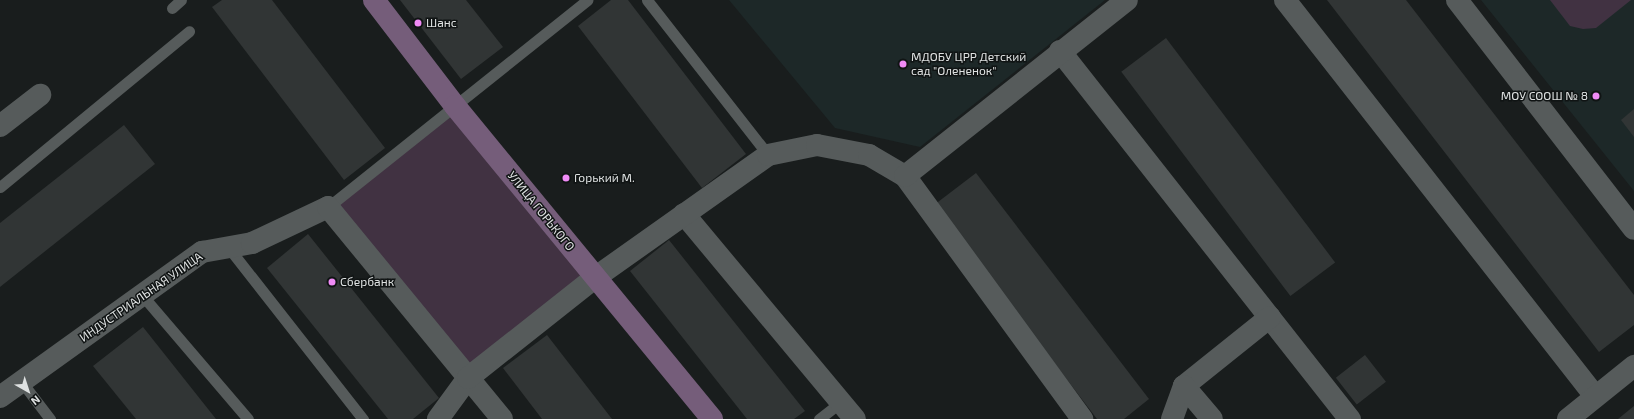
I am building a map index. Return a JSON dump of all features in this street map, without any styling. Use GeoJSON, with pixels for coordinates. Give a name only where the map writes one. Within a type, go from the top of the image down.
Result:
{"type":"FeatureCollection","features":[{"type":"Feature","properties":{"kind":"street","name":"УЛИЦА ГОРЬКОГО"},"geometry":{"type":"LineString","coordinates":[[374,0],[455,106],[712,419]]}},
{"type":"Feature","properties":{"kind":"street"},"geometry":{"type":"LineString","coordinates":[[905,176],[1060,51],[1127,0]]}},
{"type":"Feature","properties":{"kind":"street"},"geometry":{"type":"LineString","coordinates":[[1285,0],[1595,396]]}},
{"type":"Feature","properties":{"kind":"street"},"geometry":{"type":"LineString","coordinates":[[1457,0],[1634,229]]}},
{"type":"Feature","properties":{"kind":"street"},"geometry":{"type":"LineString","coordinates":[[1060,51],[1350,419]]}},
{"type":"Feature","properties":{"kind":"street"},"geometry":{"type":"LineString","coordinates":[[0,126],[40,95]]}},
{"type":"Feature","properties":{"kind":"street"},"geometry":{"type":"LineString","coordinates":[[438,419],[468,378],[596,277],[768,155],[817,144],[869,155],[905,176],[1082,419]]}},
{"type":"Feature","properties":{"kind":"street"},"geometry":{"type":"LineString","coordinates":[[328,207],[502,419]]}},
{"type":"Feature","properties":{"kind":"street","name":"ИНДУСТРИАЛЬНАЯ УЛИЦА"},"geometry":{"type":"LineString","coordinates":[[0,397],[202,252],[252,243],[328,207]]}},
{"type":"Feature","properties":{"kind":"street"},"geometry":{"type":"LineString","coordinates":[[684,214],[855,419]]}},
{"type":"Feature","properties":{"kind":"street"},"geometry":{"type":"LineString","coordinates":[[1172,419],[1184,386],[1270,317]]}},
{"type":"Feature","properties":{"kind":"street"},"geometry":{"type":"LineString","coordinates":[[1568,419],[1634,366]]}},
{"type":"Feature","properties":{"kind":"street"},"geometry":{"type":"LineString","coordinates":[[1184,386],[1212,419]]}},
{"type":"Feature","properties":{"kind":"lane"},"geometry":{"type":"LineString","coordinates":[[172,8],[181,0]]}},
{"type":"Feature","properties":{"kind":"lane"},"geometry":{"type":"LineString","coordinates":[[328,207],[587,0]]}},
{"type":"Feature","properties":{"kind":"lane"},"geometry":{"type":"LineString","coordinates":[[647,0],[768,155]]}},
{"type":"Feature","properties":{"kind":"lane"},"geometry":{"type":"LineString","coordinates":[[0,187],[189,31]]}},
{"type":"Feature","properties":{"kind":"lane"},"geometry":{"type":"LineString","coordinates":[[228,247],[363,419]]}},
{"type":"Feature","properties":{"kind":"lane"},"geometry":{"type":"LineString","coordinates":[[142,295],[248,419]]}},
{"type":"Feature","properties":{"kind":"lane"},"geometry":{"type":"LineString","coordinates":[[21,381],[50,419]]}},
{"type":"Feature","properties":{"kind":"lane"},"geometry":{"type":"LineString","coordinates":[[818,419],[841,402]]}},
{"type":"Feature","properties":{"kind":"shaded area","name":"МДОБУ ЦРР Детский сад \"Олененок\""},"geometry":{"type":"Polygon","coordinates":[[[729,0],[1105,0],[920,147],[835,128],[729,0]]]}},
{"type":"Feature","properties":{"kind":"shaded area","name":"МОУ СООШ № 8"},"geometry":{"type":"Polygon","coordinates":[[[1481,0],[1634,0],[1634,191],[1481,0]]]}},
{"type":"Feature","properties":{"kind":"shaded area"},"geometry":{"type":"Polygon","coordinates":[[[1550,0],[1631,0],[1596,28],[1583,29],[1570,26],[1550,0]]]}},
{"type":"Feature","properties":{"kind":"shaded area"},"geometry":{"type":"Polygon","coordinates":[[[455,106],[598,276],[474,380],[331,210],[455,106]]]}},
{"type":"Feature","properties":{"kind":"building"},"geometry":{"type":"Polygon","coordinates":[[[222,0],[272,0],[385,148],[344,180],[212,7],[222,0]]]}},
{"type":"Feature","properties":{"kind":"building"},"geometry":{"type":"Polygon","coordinates":[[[400,0],[466,0],[503,47],[461,79],[400,0]]]}},
{"type":"Feature","properties":{"kind":"building"},"geometry":{"type":"Polygon","coordinates":[[[611,0],[628,0],[746,154],[702,188],[578,26],[611,0]]]}},
{"type":"Feature","properties":{"kind":"building"},"geometry":{"type":"Polygon","coordinates":[[[1327,0],[1406,0],[1634,295],[1634,325],[1599,352],[1327,0]]]}},
{"type":"Feature","properties":{"kind":"building"},"geometry":{"type":"Polygon","coordinates":[[[1166,38],[1335,262],[1290,296],[1121,72],[1166,38]]]}},
{"type":"Feature","properties":{"kind":"building"},"geometry":{"type":"Polygon","coordinates":[[[1634,109],[1634,137],[1621,120],[1634,109]]]}},
{"type":"Feature","properties":{"kind":"building"},"geometry":{"type":"Polygon","coordinates":[[[124,125],[155,164],[0,287],[0,223],[124,125]]]}},
{"type":"Feature","properties":{"kind":"building"},"geometry":{"type":"Polygon","coordinates":[[[976,173],[1149,399],[1124,419],[1097,419],[934,205],[976,173]]]}},
{"type":"Feature","properties":{"kind":"building"},"geometry":{"type":"Polygon","coordinates":[[[308,234],[439,398],[413,419],[388,419],[267,268],[308,234]]]}},
{"type":"Feature","properties":{"kind":"building"},"geometry":{"type":"Polygon","coordinates":[[[669,240],[805,411],[794,419],[747,419],[630,271],[669,240]]]}},
{"type":"Feature","properties":{"kind":"building"},"geometry":{"type":"Polygon","coordinates":[[[143,327],[216,419],[136,419],[93,366],[143,327]]]}},
{"type":"Feature","properties":{"kind":"building"},"geometry":{"type":"Polygon","coordinates":[[[547,335],[612,419],[542,419],[503,368],[547,335]]]}},
{"type":"Feature","properties":{"kind":"building"},"geometry":{"type":"Polygon","coordinates":[[[1365,355],[1386,382],[1357,405],[1336,378],[1365,355]]]}},
{"type":"Feature","properties":{"kind":"building"},"geometry":{"type":"Polygon","coordinates":[[[1634,406],[1634,419],[1618,419],[1634,406]]]}},
{"type":"Feature","properties":{"kind":"place","name":"Шанс"},"geometry":{"type":"Point","coordinates":[418,23]}},
{"type":"Feature","properties":{"kind":"place","name":"МДОБУ ЦРР Детский сад \"Олененок\""},"geometry":{"type":"Point","coordinates":[903,64]}},
{"type":"Feature","properties":{"kind":"place","name":"МОУ СООШ № 8"},"geometry":{"type":"Point","coordinates":[1596,96]}},
{"type":"Feature","properties":{"kind":"place","name":"Горький М."},"geometry":{"type":"Point","coordinates":[566,178]}},
{"type":"Feature","properties":{"kind":"place","name":"Сбербанк"},"geometry":{"type":"Point","coordinates":[332,282]}}]}
